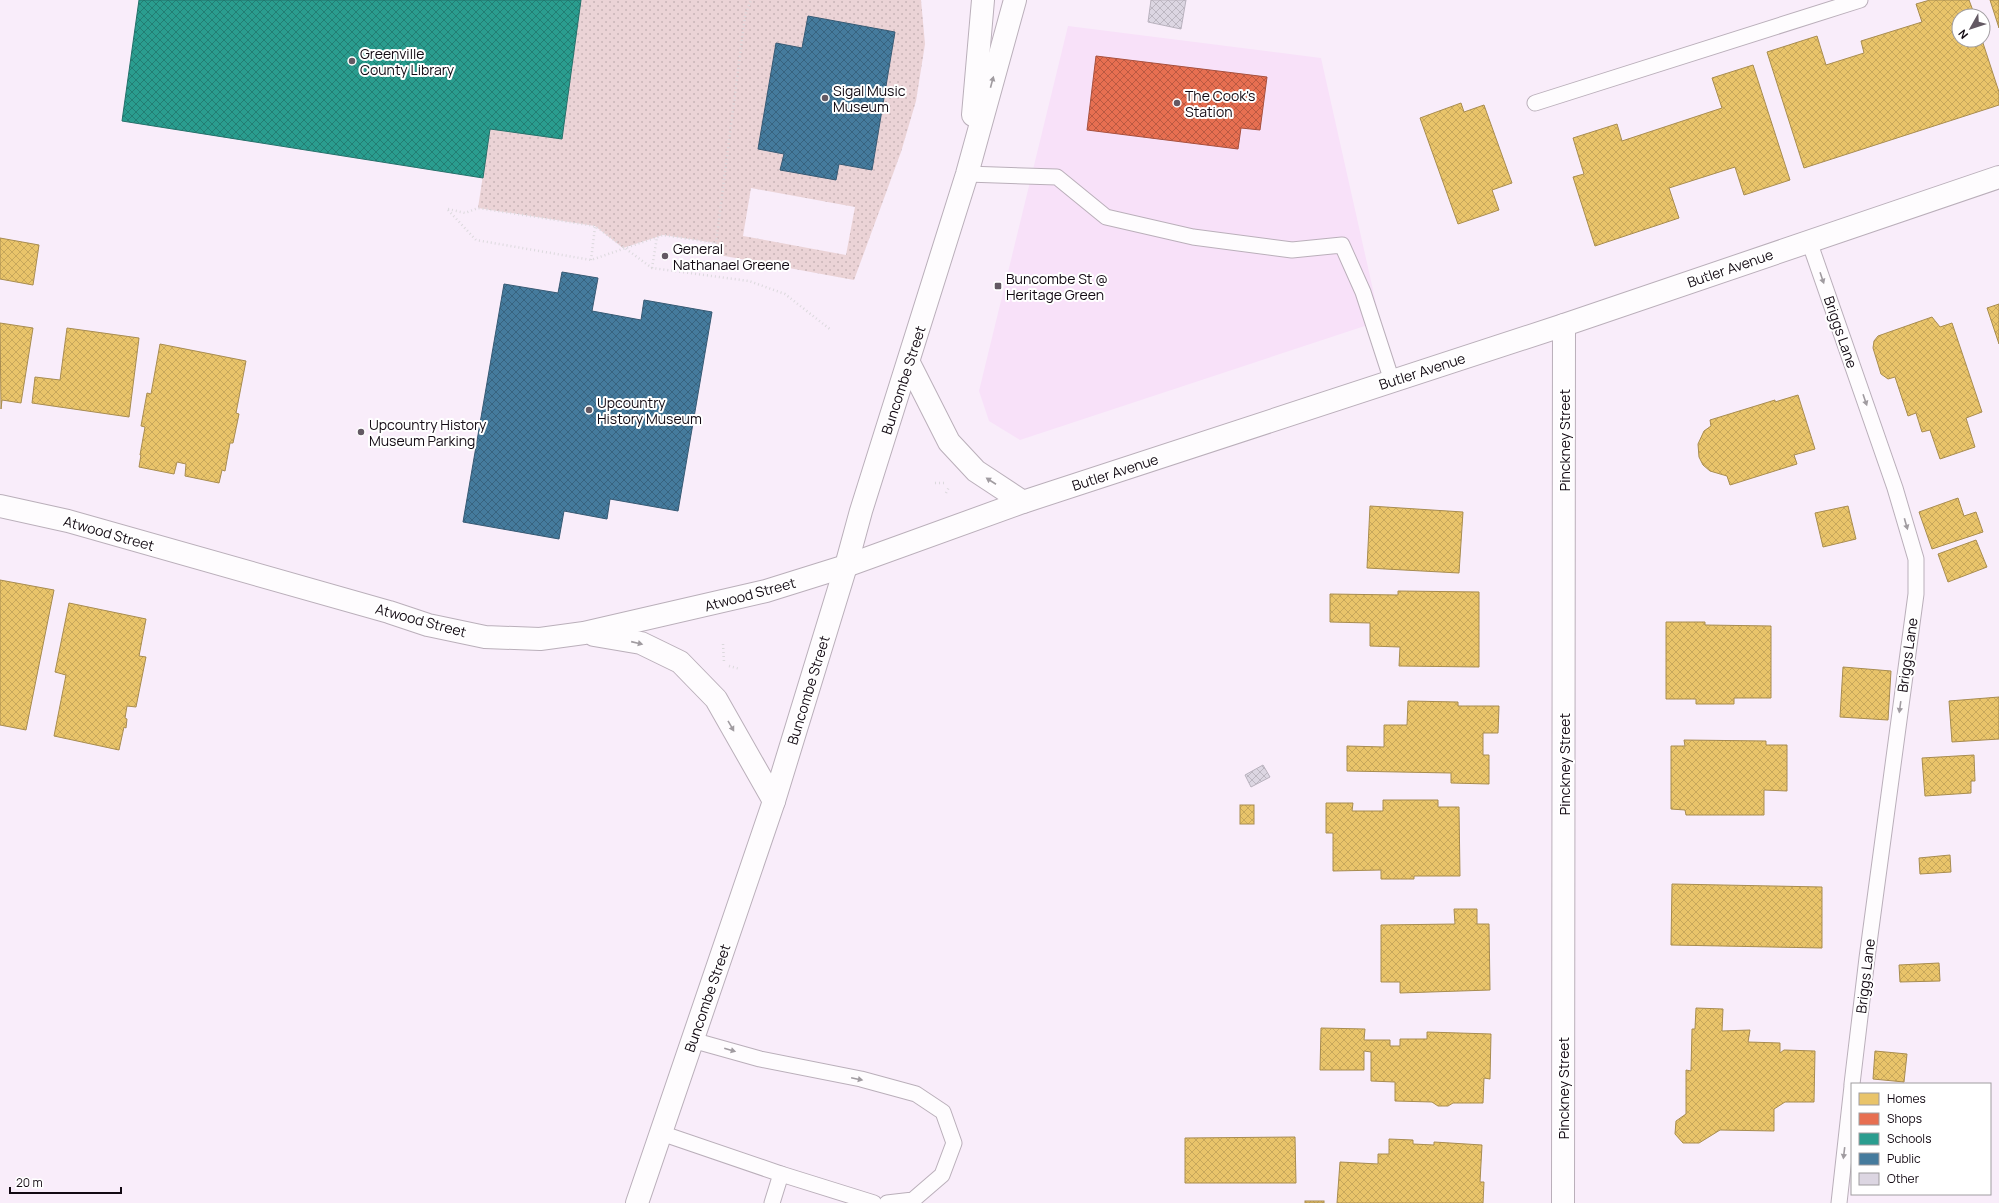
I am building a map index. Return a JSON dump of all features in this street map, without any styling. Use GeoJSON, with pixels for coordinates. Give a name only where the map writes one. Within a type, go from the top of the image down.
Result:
{"type":"FeatureCollection","features":[{"type":"Feature","properties":{"kind":"street","name":"Buncombe Street"},"geometry":{"type":"LineString","coordinates":[[967,174],[984,0]]}},
{"type":"Feature","properties":{"kind":"street","name":"Buncombe Street"},"geometry":{"type":"LineString","coordinates":[[637,1203],[774,801],[846,566],[861,511],[909,363],[967,174],[1015,0]]}},
{"type":"Feature","properties":{"kind":"street","name":"Butler Avenue"},"geometry":{"type":"LineString","coordinates":[[846,566],[1023,502],[1564,325],[1999,177]]}},
{"type":"Feature","properties":{"kind":"street","name":"Pinckney Street"},"geometry":{"type":"LineString","coordinates":[[1563,1203],[1564,325]]}},
{"type":"Feature","properties":{"kind":"street"},"geometry":{"type":"LineString","coordinates":[[909,363],[949,442],[976,471],[1023,502]]}},
{"type":"Feature","properties":{"kind":"street","name":"Atwood Street"},"geometry":{"type":"LineString","coordinates":[[0,506],[68,521],[442,628],[485,637],[540,640],[584,633],[759,593],[846,566]]}},
{"type":"Feature","properties":{"kind":"street"},"geometry":{"type":"LineString","coordinates":[[584,633],[641,643],[680,662],[716,699],[774,801]]}},
{"type":"Feature","properties":{"kind":"lane"},"geometry":{"type":"LineString","coordinates":[[1535,103],[1860,0]]}},
{"type":"Feature","properties":{"kind":"lane"},"geometry":{"type":"LineString","coordinates":[[967,174],[1057,177],[1106,217],[1193,237],[1292,250],[1342,245],[1363,292],[1392,381]]}},
{"type":"Feature","properties":{"kind":"lane","name":"Briggs Lane"},"geometry":{"type":"LineString","coordinates":[[1810,241],[1896,488],[1916,559],[1916,594],[1868,950],[1852,1083]]}},
{"type":"Feature","properties":{"kind":"lane"},"geometry":{"type":"LineString","coordinates":[[692,1040],[760,1059],[861,1079],[916,1094],[943,1112],[954,1143],[942,1175],[913,1200],[887,1203]]}},
{"type":"Feature","properties":{"kind":"lane","name":"Briggs Lane"},"geometry":{"type":"LineString","coordinates":[[1839,1203],[1851,1094]]}},
{"type":"Feature","properties":{"kind":"lane"},"geometry":{"type":"LineString","coordinates":[[661,1133],[781,1174],[874,1203]]}},
{"type":"Feature","properties":{"kind":"lane"},"geometry":{"type":"LineString","coordinates":[[772,1203],[781,1174]]}},
{"type":"Feature","properties":{"kind":"path"},"geometry":{"type":"LineString","coordinates":[[719,255],[716,243],[745,16],[751,0]]}},
{"type":"Feature","properties":{"kind":"path"},"geometry":{"type":"LineString","coordinates":[[716,243],[663,235],[622,248],[591,260],[476,240],[448,209],[464,213],[478,208],[595,226],[622,248],[652,268],[749,281],[785,294],[831,330]]}},
{"type":"Feature","properties":{"kind":"path"},"geometry":{"type":"LineString","coordinates":[[591,260],[595,226]]}},
{"type":"Feature","properties":{"kind":"path"},"geometry":{"type":"LineString","coordinates":[[652,268],[657,237]]}},
{"type":"Feature","properties":{"kind":"path"},"geometry":{"type":"LineString","coordinates":[[724,665],[740,669]]}},
{"type":"Feature","properties":{"kind":"shaded area"},"geometry":{"type":"Polygon","coordinates":[[[581,0],[921,0],[925,44],[916,101],[901,152],[854,280],[719,255],[716,243],[663,235],[623,248],[595,226],[478,208],[490,129],[581,0]],[[808,16],[802,48],[776,44],[758,149],[784,154],[780,169],[836,180],[839,164],[872,170],[895,32],[808,16]],[[751,188],[743,236],[846,255],[855,207],[751,188]]]}},
{"type":"Feature","properties":{"kind":"shaded area"},"geometry":{"type":"Polygon","coordinates":[[[1068,26],[1321,58],[1380,321],[1020,440],[989,421],[979,391],[1068,26]]]}},
{"type":"Feature","properties":{"kind":"building: Homes"},"geometry":{"type":"Polygon","coordinates":[[[1930,0],[1969,0],[1972,8],[1951,8],[1951,48],[1985,48],[1999,92],[1999,105],[1804,168],[1767,52],[1817,36],[1826,65],[1864,53],[1861,41],[1922,22],[1916,4],[1930,0]]]}},
{"type":"Feature","properties":{"kind":"building: Homes"},"geometry":{"type":"Polygon","coordinates":[[[1990,0],[1999,0],[1999,28],[1990,0]]]}},
{"type":"Feature","properties":{"kind":"building: Homes"},"geometry":{"type":"Polygon","coordinates":[[[1753,65],[1790,180],[1744,195],[1735,167],[1669,188],[1679,218],[1595,246],[1573,177],[1584,174],[1573,138],[1617,124],[1622,141],[1722,108],[1712,78],[1753,65]]]}},
{"type":"Feature","properties":{"kind":"building: Homes"},"geometry":{"type":"Polygon","coordinates":[[[1461,103],[1464,112],[1484,105],[1512,183],[1492,190],[1499,210],[1458,224],[1420,118],[1461,103]]]}},
{"type":"Feature","properties":{"kind":"building: Homes"},"geometry":{"type":"Polygon","coordinates":[[[0,238],[39,245],[33,285],[0,279],[0,238]]]}},
{"type":"Feature","properties":{"kind":"building: Homes"},"geometry":{"type":"Polygon","coordinates":[[[1999,304],[1999,344],[1987,308],[1999,304]]]}},
{"type":"Feature","properties":{"kind":"building: Homes"},"geometry":{"type":"Polygon","coordinates":[[[1932,317],[1940,327],[1952,323],[1982,412],[1966,418],[1975,447],[1940,459],[1930,430],[1922,432],[1916,413],[1908,416],[1895,377],[1888,379],[1881,374],[1873,348],[1874,341],[1878,336],[1932,317]]]}},
{"type":"Feature","properties":{"kind":"building: Homes"},"geometry":{"type":"Polygon","coordinates":[[[0,323],[33,328],[21,403],[2,400],[1,409],[0,323]]]}},
{"type":"Feature","properties":{"kind":"building: Homes"},"geometry":{"type":"Polygon","coordinates":[[[67,328],[139,338],[129,417],[32,403],[35,377],[60,380],[67,328]]]}},
{"type":"Feature","properties":{"kind":"building: Homes"},"geometry":{"type":"Polygon","coordinates":[[[160,344],[246,361],[236,413],[239,414],[233,443],[230,443],[225,471],[222,470],[219,483],[185,476],[186,464],[177,462],[174,474],[139,467],[145,427],[141,426],[147,393],[151,394],[160,344]]]}},
{"type":"Feature","properties":{"kind":"building: Homes"},"geometry":{"type":"Polygon","coordinates":[[[1798,395],[1815,449],[1794,455],[1797,464],[1730,485],[1727,476],[1710,471],[1703,465],[1699,457],[1698,444],[1704,431],[1711,426],[1710,420],[1775,400],[1775,402],[1798,395]]]}},
{"type":"Feature","properties":{"kind":"building: Homes"},"geometry":{"type":"Polygon","coordinates":[[[1958,498],[1964,516],[1976,512],[1983,532],[1932,549],[1919,512],[1958,498]]]}},
{"type":"Feature","properties":{"kind":"building: Homes"},"geometry":{"type":"Polygon","coordinates":[[[1370,506],[1463,512],[1459,573],[1367,568],[1370,506]]]}},
{"type":"Feature","properties":{"kind":"building: Homes"},"geometry":{"type":"Polygon","coordinates":[[[1848,506],[1856,539],[1823,547],[1815,513],[1848,506]]]}},
{"type":"Feature","properties":{"kind":"building: Homes"},"geometry":{"type":"Polygon","coordinates":[[[1976,540],[1987,567],[1948,582],[1938,554],[1976,540]]]}},
{"type":"Feature","properties":{"kind":"building: Homes"},"geometry":{"type":"Polygon","coordinates":[[[0,580],[54,590],[26,730],[0,725],[0,580]]]}},
{"type":"Feature","properties":{"kind":"building: Homes"},"geometry":{"type":"Polygon","coordinates":[[[1398,591],[1479,592],[1479,667],[1399,666],[1400,647],[1370,646],[1370,623],[1330,622],[1330,594],[1398,595],[1398,591]]]}},
{"type":"Feature","properties":{"kind":"building: Homes"},"geometry":{"type":"Polygon","coordinates":[[[69,603],[146,619],[139,656],[146,657],[136,707],[127,706],[125,718],[127,719],[126,728],[124,727],[119,750],[54,736],[66,675],[55,672],[69,603]]]}},
{"type":"Feature","properties":{"kind":"building: Homes"},"geometry":{"type":"Polygon","coordinates":[[[1666,622],[1705,622],[1705,625],[1771,626],[1771,698],[1734,698],[1734,704],[1696,704],[1696,699],[1666,699],[1666,622]]]}},
{"type":"Feature","properties":{"kind":"building: Homes"},"geometry":{"type":"Polygon","coordinates":[[[1843,667],[1891,671],[1888,720],[1840,717],[1843,667]]]}},
{"type":"Feature","properties":{"kind":"building: Homes"},"geometry":{"type":"Polygon","coordinates":[[[1999,697],[1999,739],[1952,742],[1949,701],[1999,697]]]}},
{"type":"Feature","properties":{"kind":"building: Homes"},"geometry":{"type":"Polygon","coordinates":[[[1408,701],[1458,702],[1458,706],[1499,706],[1498,733],[1483,733],[1483,755],[1489,755],[1489,784],[1451,783],[1451,773],[1347,771],[1347,746],[1384,747],[1384,725],[1407,725],[1408,701]]]}},
{"type":"Feature","properties":{"kind":"building: Homes"},"geometry":{"type":"Polygon","coordinates":[[[1684,740],[1766,741],[1766,745],[1787,745],[1787,791],[1764,790],[1764,815],[1686,815],[1685,810],[1671,809],[1671,746],[1685,746],[1684,740]]]}},
{"type":"Feature","properties":{"kind":"building: Homes"},"geometry":{"type":"Polygon","coordinates":[[[1974,755],[1975,781],[1971,781],[1971,793],[1925,796],[1922,758],[1974,755]]]}},
{"type":"Feature","properties":{"kind":"building: Homes"},"geometry":{"type":"Polygon","coordinates":[[[1383,800],[1438,800],[1438,807],[1459,807],[1460,876],[1414,876],[1414,879],[1381,879],[1381,870],[1333,871],[1333,833],[1326,833],[1326,803],[1353,803],[1352,811],[1383,811],[1383,800]]]}},
{"type":"Feature","properties":{"kind":"building: Homes"},"geometry":{"type":"Polygon","coordinates":[[[1240,805],[1254,805],[1254,824],[1240,824],[1240,805]]]}},
{"type":"Feature","properties":{"kind":"building: Homes"},"geometry":{"type":"Polygon","coordinates":[[[1950,855],[1951,872],[1920,874],[1919,858],[1950,855]]]}},
{"type":"Feature","properties":{"kind":"building: Homes"},"geometry":{"type":"Polygon","coordinates":[[[1672,884],[1822,887],[1822,948],[1671,945],[1672,884]]]}},
{"type":"Feature","properties":{"kind":"building: Homes"},"geometry":{"type":"Polygon","coordinates":[[[1454,909],[1477,909],[1477,924],[1489,924],[1490,990],[1400,993],[1400,982],[1381,982],[1381,925],[1455,924],[1454,909]]]}},
{"type":"Feature","properties":{"kind":"building: Homes"},"geometry":{"type":"Polygon","coordinates":[[[1939,963],[1940,981],[1900,982],[1899,965],[1939,963]]]}},
{"type":"Feature","properties":{"kind":"building: Homes"},"geometry":{"type":"Polygon","coordinates":[[[1696,1008],[1723,1009],[1722,1031],[1750,1030],[1748,1042],[1780,1043],[1780,1053],[1784,1050],[1815,1051],[1814,1102],[1785,1102],[1774,1109],[1774,1131],[1720,1130],[1699,1143],[1683,1143],[1675,1134],[1676,1121],[1686,1114],[1686,1070],[1691,1071],[1692,1029],[1695,1029],[1696,1008]]]}},
{"type":"Feature","properties":{"kind":"building: Homes"},"geometry":{"type":"Polygon","coordinates":[[[1321,1028],[1365,1029],[1364,1040],[1390,1040],[1390,1046],[1400,1046],[1400,1039],[1427,1039],[1427,1032],[1491,1034],[1490,1079],[1484,1078],[1483,1103],[1453,1103],[1448,1106],[1438,1106],[1432,1102],[1395,1101],[1395,1082],[1371,1081],[1371,1052],[1364,1051],[1364,1070],[1320,1070],[1321,1028]]]}},
{"type":"Feature","properties":{"kind":"building: Homes"},"geometry":{"type":"Polygon","coordinates":[[[1875,1051],[1907,1054],[1904,1082],[1873,1079],[1875,1051]]]}},
{"type":"Feature","properties":{"kind":"building: Homes"},"geometry":{"type":"Polygon","coordinates":[[[1295,1137],[1296,1183],[1185,1183],[1185,1138],[1295,1137]]]}},
{"type":"Feature","properties":{"kind":"building: Homes"},"geometry":{"type":"Polygon","coordinates":[[[1389,1139],[1413,1140],[1413,1144],[1434,1145],[1434,1142],[1482,1145],[1480,1182],[1484,1182],[1483,1203],[1337,1203],[1340,1162],[1378,1164],[1378,1154],[1389,1154],[1389,1139]]]}},
{"type":"Feature","properties":{"kind":"building: Homes"},"geometry":{"type":"Polygon","coordinates":[[[1305,1201],[1324,1201],[1324,1203],[1305,1203],[1305,1201]]]}},
{"type":"Feature","properties":{"kind":"building: Shops","name":"The Cook's Station"},"geometry":{"type":"Polygon","coordinates":[[[1096,56],[1267,77],[1260,130],[1241,128],[1238,149],[1087,130],[1096,56]]]}},
{"type":"Feature","properties":{"kind":"building: Schools","name":"Greenville County Library"},"geometry":{"type":"Polygon","coordinates":[[[139,0],[581,0],[562,139],[490,129],[483,178],[122,121],[139,0]]]}},
{"type":"Feature","properties":{"kind":"building: Public","name":"Sigal Music Museum"},"geometry":{"type":"Polygon","coordinates":[[[808,16],[895,32],[872,170],[839,164],[836,180],[780,170],[784,154],[758,149],[776,43],[802,48],[808,16]]]}},
{"type":"Feature","properties":{"kind":"building: Public","name":"Upcountry History Museum"},"geometry":{"type":"Polygon","coordinates":[[[562,272],[598,278],[592,311],[641,320],[644,300],[712,312],[678,511],[610,499],[607,519],[564,511],[559,539],[463,522],[504,284],[558,293],[562,272]]]}},
{"type":"Feature","properties":{"kind":"building: Other"},"geometry":{"type":"Polygon","coordinates":[[[1151,0],[1186,0],[1181,29],[1148,22],[1151,0]]]}},
{"type":"Feature","properties":{"kind":"building: Other"},"geometry":{"type":"Polygon","coordinates":[[[1263,765],[1270,777],[1251,787],[1245,775],[1263,765]]]}},
{"type":"Feature","properties":{"kind":"place","name":"Greenville County Library"},"geometry":{"type":"Point","coordinates":[352,61]}},
{"type":"Feature","properties":{"kind":"place","name":"Sigal Music Museum"},"geometry":{"type":"Point","coordinates":[825,98]}},
{"type":"Feature","properties":{"kind":"place","name":"The Cook's Station"},"geometry":{"type":"Point","coordinates":[1177,103]}},
{"type":"Feature","properties":{"kind":"place","name":"General Nathanael Greene"},"geometry":{"type":"Point","coordinates":[665,256]}},
{"type":"Feature","properties":{"kind":"place","name":"Buncombe St @ Heritage Green"},"geometry":{"type":"Point","coordinates":[998,286]}},
{"type":"Feature","properties":{"kind":"place","name":"Upcountry History Museum"},"geometry":{"type":"Point","coordinates":[589,410]}},
{"type":"Feature","properties":{"kind":"place","name":"Upcountry History Museum Parking"},"geometry":{"type":"Point","coordinates":[361,432]}}]}
